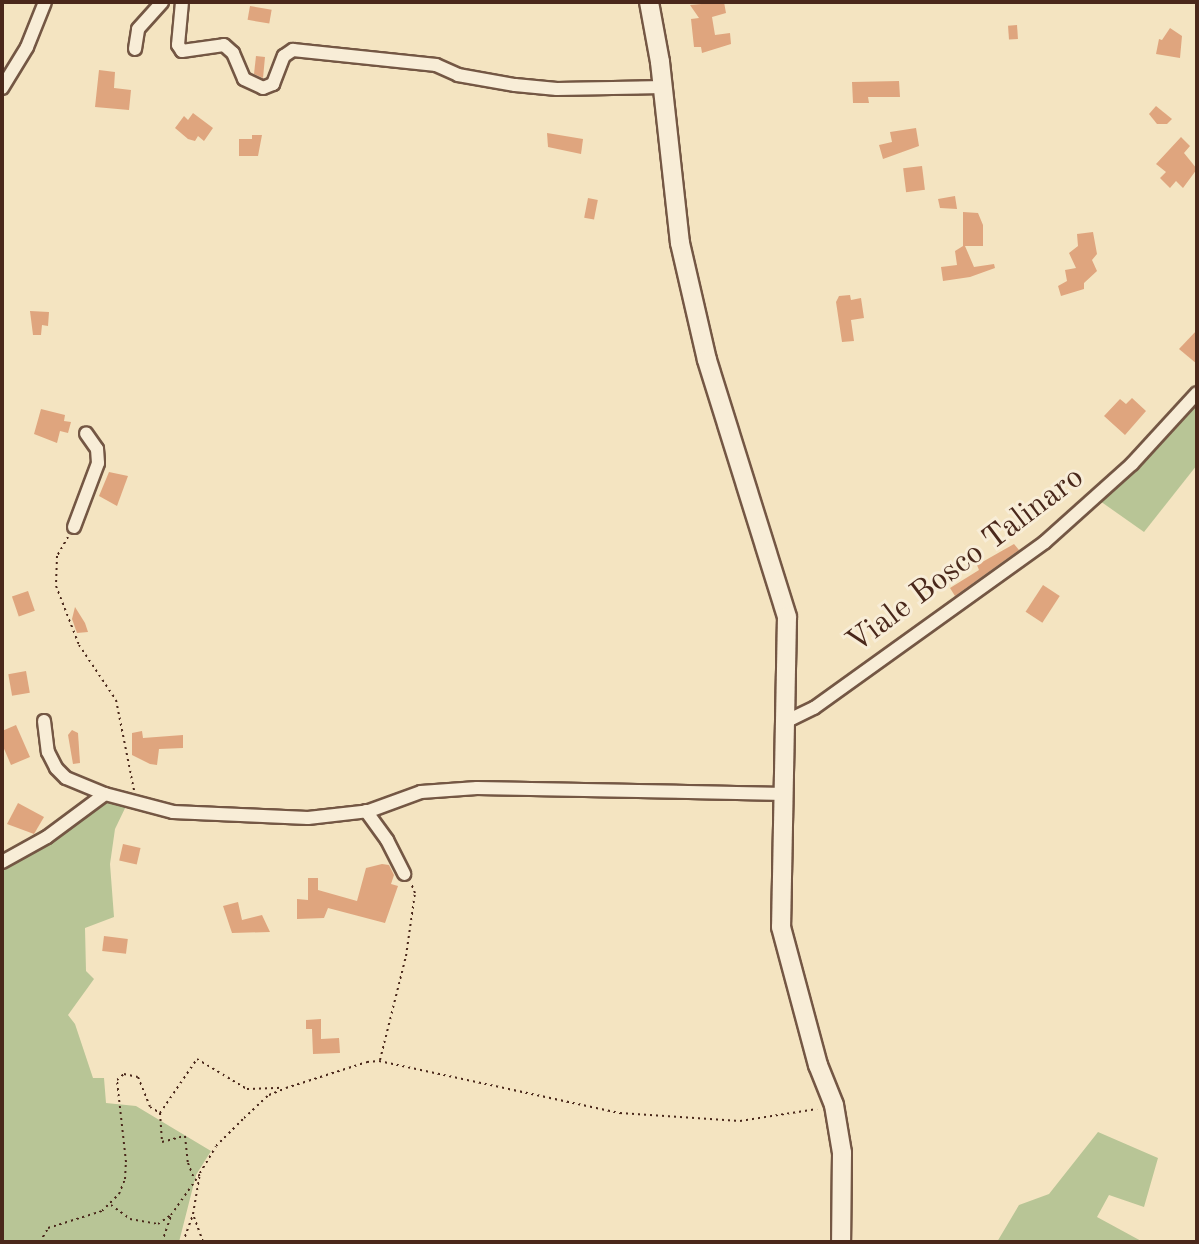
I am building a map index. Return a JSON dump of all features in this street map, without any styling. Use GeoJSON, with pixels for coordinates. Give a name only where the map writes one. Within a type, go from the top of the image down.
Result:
{"type":"FeatureCollection","features":[{"type":"Feature","properties":{"kind":"main road"},"geometry":{"type":"LineString","coordinates":[[649,2],[663,87],[680,243],[707,360],[787,617],[781,927],[818,1065],[834,1105],[842,1153],[841,1242]]}},
{"type":"Feature","properties":{"kind":"street"},"geometry":{"type":"LineString","coordinates":[[2,88],[27,47],[45,2]]}},
{"type":"Feature","properties":{"kind":"street"},"geometry":{"type":"LineString","coordinates":[[135,49],[138,29],[162,2]]}},
{"type":"Feature","properties":{"kind":"street"},"geometry":{"type":"LineString","coordinates":[[182,2],[178,45],[182,51],[224,45],[233,53],[244,79],[263,88],[273,84],[284,56],[293,50],[436,65],[458,75],[515,85],[557,89],[663,87]]}},
{"type":"Feature","properties":{"kind":"street","name":"Viale Bosco Talinaro"},"geometry":{"type":"LineString","coordinates":[[787,721],[814,708],[1045,542],[1132,464],[1197,393]]}},
{"type":"Feature","properties":{"kind":"street"},"geometry":{"type":"LineString","coordinates":[[74,527],[98,463],[97,449],[86,433]]}},
{"type":"Feature","properties":{"kind":"street"},"geometry":{"type":"LineString","coordinates":[[44,721],[48,752],[56,768],[66,778],[105,794],[173,812],[308,818],[366,811],[421,792],[477,788],[785,794]]}},
{"type":"Feature","properties":{"kind":"street"},"geometry":{"type":"LineString","coordinates":[[2,862],[47,837],[105,794]]}},
{"type":"Feature","properties":{"kind":"street"},"geometry":{"type":"LineString","coordinates":[[366,811],[387,840],[404,874]]}},
{"type":"Feature","properties":{"kind":"path"},"geometry":{"type":"LineString","coordinates":[[74,527],[57,556],[56,586],[79,645],[116,700],[136,803]]}},
{"type":"Feature","properties":{"kind":"path"},"geometry":{"type":"LineString","coordinates":[[379,1061],[406,956],[413,908],[415,893],[404,874]]}},
{"type":"Feature","properties":{"kind":"path"},"geometry":{"type":"LineString","coordinates":[[194,1181],[185,1136],[162,1142],[160,1113],[197,1059],[247,1089],[286,1088]]}},
{"type":"Feature","properties":{"kind":"path"},"geometry":{"type":"LineString","coordinates":[[162,1242],[171,1215],[216,1146],[269,1095],[379,1061],[620,1113],[754,1120],[834,1105]]}},
{"type":"Feature","properties":{"kind":"path"},"geometry":{"type":"LineString","coordinates":[[40,1242],[48,1228],[85,1218],[119,1194],[125,1179],[124,1121],[117,1080],[130,1073],[138,1077],[150,1107],[160,1113]]}},
{"type":"Feature","properties":{"kind":"path"},"geometry":{"type":"LineString","coordinates":[[183,1242],[193,1214],[200,1173]]}},
{"type":"Feature","properties":{"kind":"path"},"geometry":{"type":"LineString","coordinates":[[109,1203],[130,1219],[158,1224],[171,1215]]}},
{"type":"Feature","properties":{"kind":"path"},"geometry":{"type":"LineString","coordinates":[[193,1214],[203,1242]]}},
{"type":"Feature","properties":{"kind":"green space"},"geometry":{"type":"Polygon","coordinates":[[[1197,402],[1197,465],[1144,532],[1100,501],[1197,402]]]}},
{"type":"Feature","properties":{"kind":"green space"},"geometry":{"type":"Polygon","coordinates":[[[111,800],[128,802],[115,829],[110,864],[114,917],[85,928],[86,971],[94,979],[68,1015],[75,1024],[93,1078],[104,1078],[106,1103],[136,1106],[211,1151],[196,1175],[179,1242],[2,1242],[2,869],[99,803],[111,800]]]}},
{"type":"Feature","properties":{"kind":"green space"},"geometry":{"type":"Polygon","coordinates":[[[1098,1132],[1158,1158],[1144,1207],[1109,1195],[1097,1217],[1143,1242],[997,1242],[1019,1205],[1049,1194],[1098,1132]]]}},
{"type":"Feature","properties":{"kind":"building"},"geometry":{"type":"Polygon","coordinates":[[[724,2],[726,13],[712,17],[715,35],[730,33],[731,44],[702,53],[701,47],[694,47],[691,19],[699,18],[690,5],[724,2]]]}},
{"type":"Feature","properties":{"kind":"building"},"geometry":{"type":"Polygon","coordinates":[[[250,6],[272,10],[269,24],[248,20],[250,6]]]}},
{"type":"Feature","properties":{"kind":"building"},"geometry":{"type":"Polygon","coordinates":[[[1017,25],[1018,39],[1009,40],[1008,26],[1017,25]]]}},
{"type":"Feature","properties":{"kind":"building"},"geometry":{"type":"Polygon","coordinates":[[[1170,28],[1182,36],[1180,58],[1156,54],[1159,39],[1162,40],[1170,28]]]}},
{"type":"Feature","properties":{"kind":"building"},"geometry":{"type":"Polygon","coordinates":[[[256,56],[265,57],[263,78],[254,74],[256,56]]]}},
{"type":"Feature","properties":{"kind":"building"},"geometry":{"type":"Polygon","coordinates":[[[99,70],[115,72],[114,88],[131,90],[129,110],[95,107],[99,70]]]}},
{"type":"Feature","properties":{"kind":"building"},"geometry":{"type":"Polygon","coordinates":[[[899,81],[900,97],[868,97],[869,103],[853,103],[852,82],[899,81]]]}},
{"type":"Feature","properties":{"kind":"building"},"geometry":{"type":"Polygon","coordinates":[[[1156,106],[1172,119],[1167,124],[1157,124],[1149,114],[1156,106]]]}},
{"type":"Feature","properties":{"kind":"building"},"geometry":{"type":"Polygon","coordinates":[[[193,113],[213,128],[204,141],[198,136],[195,141],[188,139],[175,128],[184,116],[188,120],[193,113]]]}},
{"type":"Feature","properties":{"kind":"building"},"geometry":{"type":"Polygon","coordinates":[[[916,128],[919,146],[883,159],[879,145],[892,142],[890,132],[916,128]]]}},
{"type":"Feature","properties":{"kind":"building"},"geometry":{"type":"Polygon","coordinates":[[[547,133],[583,139],[581,154],[548,147],[547,133]]]}},
{"type":"Feature","properties":{"kind":"building"},"geometry":{"type":"Polygon","coordinates":[[[252,135],[262,135],[258,156],[239,156],[239,139],[252,139],[252,135]]]}},
{"type":"Feature","properties":{"kind":"building"},"geometry":{"type":"Polygon","coordinates":[[[1181,137],[1190,146],[1184,153],[1197,169],[1183,188],[1176,181],[1170,188],[1160,178],[1166,172],[1156,164],[1181,137]]]}},
{"type":"Feature","properties":{"kind":"building"},"geometry":{"type":"Polygon","coordinates":[[[922,166],[925,190],[906,192],[903,168],[922,166]]]}},
{"type":"Feature","properties":{"kind":"building"},"geometry":{"type":"Polygon","coordinates":[[[955,196],[957,209],[940,208],[938,199],[955,196]]]}},
{"type":"Feature","properties":{"kind":"building"},"geometry":{"type":"Polygon","coordinates":[[[588,198],[598,200],[594,220],[584,218],[588,198]]]}},
{"type":"Feature","properties":{"kind":"building"},"geometry":{"type":"Polygon","coordinates":[[[963,212],[978,213],[983,225],[983,246],[965,246],[974,267],[994,264],[995,268],[970,277],[943,281],[941,267],[957,265],[955,251],[963,246],[963,212]]]}},
{"type":"Feature","properties":{"kind":"building"},"geometry":{"type":"Polygon","coordinates":[[[1093,232],[1097,254],[1092,260],[1097,271],[1084,283],[1084,289],[1061,296],[1058,286],[1067,281],[1065,270],[1076,268],[1069,253],[1078,246],[1077,234],[1093,232]]]}},
{"type":"Feature","properties":{"kind":"building"},"geometry":{"type":"Polygon","coordinates":[[[850,295],[851,300],[861,298],[864,318],[851,320],[854,341],[842,342],[836,302],[839,296],[850,295]]]}},
{"type":"Feature","properties":{"kind":"building"},"geometry":{"type":"Polygon","coordinates":[[[30,311],[49,312],[48,326],[42,325],[41,335],[33,335],[30,311]]]}},
{"type":"Feature","properties":{"kind":"building"},"geometry":{"type":"Polygon","coordinates":[[[1197,330],[1197,364],[1179,349],[1197,330]]]}},
{"type":"Feature","properties":{"kind":"building"},"geometry":{"type":"Polygon","coordinates":[[[1132,398],[1146,411],[1125,435],[1104,416],[1120,399],[1126,404],[1132,398]]]}},
{"type":"Feature","properties":{"kind":"building"},"geometry":{"type":"Polygon","coordinates":[[[41,409],[65,415],[64,421],[71,422],[68,433],[60,431],[57,443],[34,434],[41,409]]]}},
{"type":"Feature","properties":{"kind":"building"},"geometry":{"type":"Polygon","coordinates":[[[109,472],[128,476],[117,506],[99,496],[109,472]]]}},
{"type":"Feature","properties":{"kind":"building"},"geometry":{"type":"Polygon","coordinates":[[[1014,544],[1019,550],[955,596],[950,588],[979,570],[977,565],[1014,544]]]}},
{"type":"Feature","properties":{"kind":"building"},"geometry":{"type":"Polygon","coordinates":[[[1043,585],[1060,596],[1042,623],[1026,612],[1043,585]]]}},
{"type":"Feature","properties":{"kind":"building"},"geometry":{"type":"Polygon","coordinates":[[[28,591],[35,611],[19,616],[12,597],[28,591]]]}},
{"type":"Feature","properties":{"kind":"building"},"geometry":{"type":"Polygon","coordinates":[[[75,607],[88,632],[77,633],[72,619],[75,607]]]}},
{"type":"Feature","properties":{"kind":"building"},"geometry":{"type":"Polygon","coordinates":[[[26,671],[30,693],[12,696],[8,674],[26,671]]]}},
{"type":"Feature","properties":{"kind":"building"},"geometry":{"type":"Polygon","coordinates":[[[16,725],[30,757],[11,765],[2,744],[2,731],[16,725]]]}},
{"type":"Feature","properties":{"kind":"building"},"geometry":{"type":"Polygon","coordinates":[[[72,730],[78,733],[80,763],[73,764],[68,735],[72,730]]]}},
{"type":"Feature","properties":{"kind":"building"},"geometry":{"type":"Polygon","coordinates":[[[142,731],[143,738],[183,735],[183,748],[159,749],[157,765],[150,764],[132,755],[132,733],[142,731]]]}},
{"type":"Feature","properties":{"kind":"building"},"geometry":{"type":"Polygon","coordinates":[[[18,803],[44,817],[34,834],[7,824],[18,803]]]}},
{"type":"Feature","properties":{"kind":"building"},"geometry":{"type":"Polygon","coordinates":[[[123,844],[141,848],[137,865],[119,861],[123,844]]]}},
{"type":"Feature","properties":{"kind":"building"},"geometry":{"type":"Polygon","coordinates":[[[389,865],[394,875],[391,884],[398,886],[385,923],[328,908],[324,918],[297,919],[297,899],[308,900],[308,878],[318,878],[318,890],[357,901],[366,868],[389,865]]]}},
{"type":"Feature","properties":{"kind":"building"},"geometry":{"type":"Polygon","coordinates":[[[238,902],[242,920],[262,915],[270,932],[232,933],[223,906],[238,902]]]}},
{"type":"Feature","properties":{"kind":"building"},"geometry":{"type":"Polygon","coordinates":[[[104,936],[128,939],[126,954],[102,951],[104,936]]]}},
{"type":"Feature","properties":{"kind":"building"},"geometry":{"type":"Polygon","coordinates":[[[321,1019],[321,1039],[339,1038],[340,1053],[313,1054],[312,1029],[306,1029],[306,1020],[321,1019]]]}}]}
